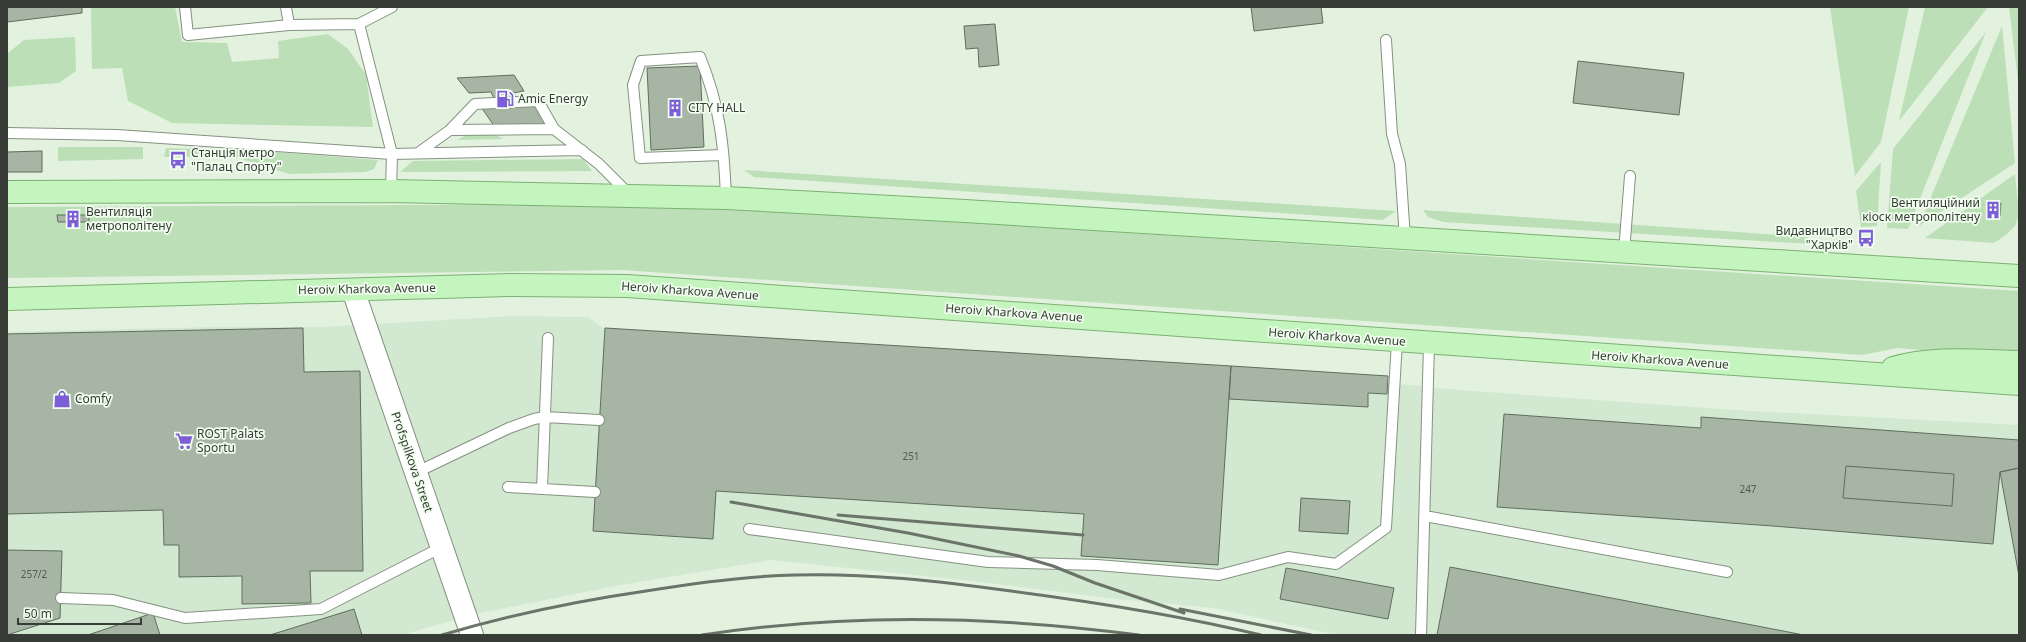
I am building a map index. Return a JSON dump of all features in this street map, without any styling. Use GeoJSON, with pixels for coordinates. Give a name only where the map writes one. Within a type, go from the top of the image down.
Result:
{"type":"FeatureCollection","features":[{"type":"Feature","properties":{"kind":"main road"},"geometry":{"type":"LineString","coordinates":[[7,192],[391,191],[726,198],[957,210],[2019,276]]}},
{"type":"Feature","properties":{"kind":"main road"},"geometry":{"type":"LineString","coordinates":[[1960,273],[1998,268],[2019,261]]}},
{"type":"Feature","properties":{"kind":"main road","name":"Heroiv Kharkova Avenue"},"geometry":{"type":"LineString","coordinates":[[7,298],[512,285],[627,286],[1429,344],[2019,384]]}},
{"type":"Feature","properties":{"kind":"main road"},"geometry":{"type":"LineString","coordinates":[[1872,374],[1907,363],[2019,362]]}},
{"type":"Feature","properties":{"kind":"main road"},"geometry":{"type":"LineString","coordinates":[[1872,374],[1917,369],[2019,373]]}},
{"type":"Feature","properties":{"kind":"street","name":"Profspilkova Street"},"geometry":{"type":"LineString","coordinates":[[353,290],[472,635]]}},
{"type":"Feature","properties":{"kind":"lane"},"geometry":{"type":"LineString","coordinates":[[185,7],[188,35],[289,25],[359,24],[392,7]]}},
{"type":"Feature","properties":{"kind":"lane"},"geometry":{"type":"LineString","coordinates":[[286,7],[289,25]]}},
{"type":"Feature","properties":{"kind":"lane"},"geometry":{"type":"LineString","coordinates":[[359,24],[392,154],[391,191]]}},
{"type":"Feature","properties":{"kind":"lane"},"geometry":{"type":"LineString","coordinates":[[1386,40],[1392,134],[1400,164],[1405,239]]}},
{"type":"Feature","properties":{"kind":"lane"},"geometry":{"type":"LineString","coordinates":[[723,156],[640,158],[633,85],[641,61],[700,57],[712,86],[722,129],[726,198]]}},
{"type":"Feature","properties":{"kind":"lane"},"geometry":{"type":"LineString","coordinates":[[418,153],[450,130],[475,104],[538,101],[554,129],[582,150],[629,195]]}},
{"type":"Feature","properties":{"kind":"lane"},"geometry":{"type":"LineString","coordinates":[[450,130],[554,129]]}},
{"type":"Feature","properties":{"kind":"lane"},"geometry":{"type":"LineString","coordinates":[[7,133],[117,135],[392,154],[582,150]]}},
{"type":"Feature","properties":{"kind":"lane"},"geometry":{"type":"LineString","coordinates":[[1624,252],[1630,176]]}},
{"type":"Feature","properties":{"kind":"lane"},"geometry":{"type":"LineString","coordinates":[[542,489],[548,338]]}},
{"type":"Feature","properties":{"kind":"lane"},"geometry":{"type":"LineString","coordinates":[[749,529],[988,562],[1097,566],[1218,575],[1288,557],[1336,564],[1386,528],[1397,341]]}},
{"type":"Feature","properties":{"kind":"lane"},"geometry":{"type":"LineString","coordinates":[[1421,635],[1429,344]]}},
{"type":"Feature","properties":{"kind":"lane"},"geometry":{"type":"LineString","coordinates":[[415,473],[509,428],[534,419],[545,417],[600,420]]}},
{"type":"Feature","properties":{"kind":"lane"},"geometry":{"type":"LineString","coordinates":[[508,487],[595,492]]}},
{"type":"Feature","properties":{"kind":"lane"},"geometry":{"type":"LineString","coordinates":[[1425,516],[1727,572]]}},
{"type":"Feature","properties":{"kind":"lane"},"geometry":{"type":"LineString","coordinates":[[61,598],[113,600],[185,618],[321,609],[442,548]]}},
{"type":"Feature","properties":{"kind":"shaded area"},"geometry":{"type":"Polygon","coordinates":[[[513,316],[588,317],[603,328],[1186,363],[1459,390],[1735,410],[2019,425],[2019,635],[1337,635],[1213,608],[1108,598],[972,581],[771,560],[615,586],[475,614],[402,635],[7,635],[7,332],[217,327],[322,327],[513,316]]]}},
{"type":"Feature","properties":{"kind":"green space"},"geometry":{"type":"Polygon","coordinates":[[[91,7],[175,7],[182,42],[227,43],[232,62],[279,58],[278,41],[328,34],[348,49],[366,75],[373,127],[172,123],[128,101],[122,68],[92,69],[91,7]]]}},
{"type":"Feature","properties":{"kind":"green space"},"geometry":{"type":"Polygon","coordinates":[[[1830,7],[1909,7],[1881,142],[1855,176],[1830,7]]]}},
{"type":"Feature","properties":{"kind":"green space"},"geometry":{"type":"Polygon","coordinates":[[[1925,7],[1988,7],[1899,121],[1925,7]]]}},
{"type":"Feature","properties":{"kind":"green space"},"geometry":{"type":"Polygon","coordinates":[[[2009,7],[2019,7],[2019,89],[2009,7]]]}},
{"type":"Feature","properties":{"kind":"green space"},"geometry":{"type":"Polygon","coordinates":[[[2002,26],[2015,163],[1919,226],[2002,26]]]}},
{"type":"Feature","properties":{"kind":"green space"},"geometry":{"type":"Polygon","coordinates":[[[1986,32],[1908,229],[1887,228],[1893,149],[1986,32]]]}},
{"type":"Feature","properties":{"kind":"green space"},"geometry":{"type":"Polygon","coordinates":[[[75,37],[76,71],[59,83],[7,87],[7,54],[24,40],[75,37]]]}},
{"type":"Feature","properties":{"kind":"green space"},"geometry":{"type":"Polygon","coordinates":[[[491,132],[503,139],[457,140],[470,133],[491,132]]]}},
{"type":"Feature","properties":{"kind":"green space"},"geometry":{"type":"Polygon","coordinates":[[[58,147],[143,147],[143,159],[58,161],[58,147]]]}},
{"type":"Feature","properties":{"kind":"green space"},"geometry":{"type":"Polygon","coordinates":[[[166,148],[262,151],[378,160],[374,169],[366,172],[289,174],[233,156],[164,157],[166,148]]]}},
{"type":"Feature","properties":{"kind":"green space"},"geometry":{"type":"Polygon","coordinates":[[[583,159],[592,171],[400,172],[413,161],[583,159]]]}},
{"type":"Feature","properties":{"kind":"green space"},"geometry":{"type":"Polygon","coordinates":[[[1881,162],[1877,226],[1861,227],[1856,191],[1881,162]]]}},
{"type":"Feature","properties":{"kind":"green space"},"geometry":{"type":"Polygon","coordinates":[[[744,170],[1396,211],[1383,220],[754,177],[744,170]]]}},
{"type":"Feature","properties":{"kind":"green space"},"geometry":{"type":"Polygon","coordinates":[[[2015,174],[2019,215],[2015,226],[2006,235],[1994,243],[1925,238],[2015,174]]]}},
{"type":"Feature","properties":{"kind":"green space"},"geometry":{"type":"Polygon","coordinates":[[[617,204],[779,210],[2019,291],[2019,354],[1982,355],[1897,348],[1862,355],[622,270],[7,278],[7,207],[617,204]]]}},
{"type":"Feature","properties":{"kind":"green space"},"geometry":{"type":"Polygon","coordinates":[[[1423,210],[1808,237],[1811,244],[1443,222],[1428,217],[1423,210]]]}},
{"type":"Feature","properties":{"kind":"building"},"geometry":{"type":"Polygon","coordinates":[[[7,7],[82,7],[82,13],[7,22],[7,7]]]}},
{"type":"Feature","properties":{"kind":"building"},"geometry":{"type":"Polygon","coordinates":[[[1251,7],[1321,7],[1323,23],[1254,31],[1251,7]]]}},
{"type":"Feature","properties":{"kind":"building"},"geometry":{"type":"Polygon","coordinates":[[[995,24],[999,65],[979,67],[978,48],[966,49],[964,26],[995,24]]]}},
{"type":"Feature","properties":{"kind":"building"},"geometry":{"type":"Polygon","coordinates":[[[1578,61],[1684,73],[1679,115],[1573,103],[1578,61]]]}},
{"type":"Feature","properties":{"kind":"building","name":"CITY HALL"},"geometry":{"type":"Polygon","coordinates":[[[700,66],[704,147],[651,150],[647,68],[700,66]]]}},
{"type":"Feature","properties":{"kind":"building","name":"Amic Energy"},"geometry":{"type":"Polygon","coordinates":[[[514,75],[524,91],[513,93],[520,104],[539,106],[551,125],[495,127],[481,107],[497,105],[491,92],[469,93],[457,78],[514,75]]]}},
{"type":"Feature","properties":{"kind":"building"},"geometry":{"type":"Polygon","coordinates":[[[42,151],[42,172],[7,172],[7,152],[42,151]]]}},
{"type":"Feature","properties":{"kind":"building","name":"Вентиляційний кіоск метрополітену"},"geometry":{"type":"Polygon","coordinates":[[[1987,203],[2001,203],[2000,216],[1987,216],[1987,203]]]}},
{"type":"Feature","properties":{"kind":"building","name":"Вентиляція метрополітену"},"geometry":{"type":"Polygon","coordinates":[[[57,215],[89,215],[89,222],[58,222],[57,215]]]}},
{"type":"Feature","properties":{"kind":"building","name":"ROST Palats Sportu"},"geometry":{"type":"Polygon","coordinates":[[[303,328],[304,372],[360,371],[363,571],[310,571],[311,603],[242,604],[242,576],[179,577],[179,545],[164,545],[163,510],[7,514],[7,334],[303,328]]]}},
{"type":"Feature","properties":{"kind":"building"},"geometry":{"type":"Polygon","coordinates":[[[605,328],[1231,366],[1218,565],[1081,556],[1084,514],[716,491],[713,539],[593,531],[605,328]]]}},
{"type":"Feature","properties":{"kind":"building"},"geometry":{"type":"Polygon","coordinates":[[[1231,366],[1388,376],[1387,394],[1368,393],[1368,407],[1229,399],[1231,366]]]}},
{"type":"Feature","properties":{"kind":"building"},"geometry":{"type":"Polygon","coordinates":[[[1504,414],[1701,428],[1701,417],[2019,440],[2019,468],[2000,472],[1993,544],[1773,526],[1497,507],[1504,414]]]}},
{"type":"Feature","properties":{"kind":"building"},"geometry":{"type":"Polygon","coordinates":[[[1846,466],[1954,474],[1952,506],[1843,498],[1846,466]]]}},
{"type":"Feature","properties":{"kind":"building"},"geometry":{"type":"Polygon","coordinates":[[[2019,468],[2019,576],[2000,472],[2019,468]]]}},
{"type":"Feature","properties":{"kind":"building"},"geometry":{"type":"Polygon","coordinates":[[[1301,498],[1350,501],[1348,534],[1299,531],[1301,498]]]}},
{"type":"Feature","properties":{"kind":"building"},"geometry":{"type":"Polygon","coordinates":[[[7,550],[62,551],[60,618],[7,635],[7,550]]]}},
{"type":"Feature","properties":{"kind":"building"},"geometry":{"type":"Polygon","coordinates":[[[1450,567],[1804,635],[1437,635],[1450,567]]]}},
{"type":"Feature","properties":{"kind":"building"},"geometry":{"type":"Polygon","coordinates":[[[1286,568],[1394,588],[1388,619],[1280,599],[1286,568]]]}},
{"type":"Feature","properties":{"kind":"building"},"geometry":{"type":"Polygon","coordinates":[[[354,609],[362,635],[270,635],[354,609]]]}},
{"type":"Feature","properties":{"kind":"building"},"geometry":{"type":"Polygon","coordinates":[[[153,613],[160,635],[88,635],[153,613]]]}},
{"type":"Feature","properties":{"kind":"railway"},"geometry":{"type":"LineString","coordinates":[[731,502],[908,533],[1019,556],[1053,566],[1095,583],[1184,613]]}},
{"type":"Feature","properties":{"kind":"railway"},"geometry":{"type":"LineString","coordinates":[[838,515],[1083,535]]}},
{"type":"Feature","properties":{"kind":"railway"},"geometry":{"type":"LineString","coordinates":[[442,635],[518,615],[569,604],[683,585],[738,578],[822,575],[903,578],[1042,595],[1168,615],[1261,635]]}},
{"type":"Feature","properties":{"kind":"railway"},"geometry":{"type":"LineString","coordinates":[[1180,609],[1311,635]]}},
{"type":"Feature","properties":{"kind":"railway"},"geometry":{"type":"LineString","coordinates":[[702,635],[756,628],[866,620],[975,621],[1030,624],[1139,635]]}},
{"type":"Feature","properties":{"kind":"place","name":"Amic Energy"},"geometry":{"type":"Point","coordinates":[505,99]}},
{"type":"Feature","properties":{"kind":"place","name":"CITY HALL"},"geometry":{"type":"Point","coordinates":[675,108]}},
{"type":"Feature","properties":{"kind":"place","name":"Станція метро \"Палац Спорту\""},"geometry":{"type":"Point","coordinates":[178,160]}},
{"type":"Feature","properties":{"kind":"place","name":"Вентиляційний кіоск метрополітену"},"geometry":{"type":"Point","coordinates":[1993,210]}},
{"type":"Feature","properties":{"kind":"place","name":"Вентиляція метрополітену"},"geometry":{"type":"Point","coordinates":[73,219]}},
{"type":"Feature","properties":{"kind":"place","name":"Видавництво \"Харків\""},"geometry":{"type":"Point","coordinates":[1866,238]}},
{"type":"Feature","properties":{"kind":"place","name":"Comfy"},"geometry":{"type":"Point","coordinates":[62,399]}},
{"type":"Feature","properties":{"kind":"place","name":"ROST Palats Sportu"},"geometry":{"type":"Point","coordinates":[184,441]}}]}
